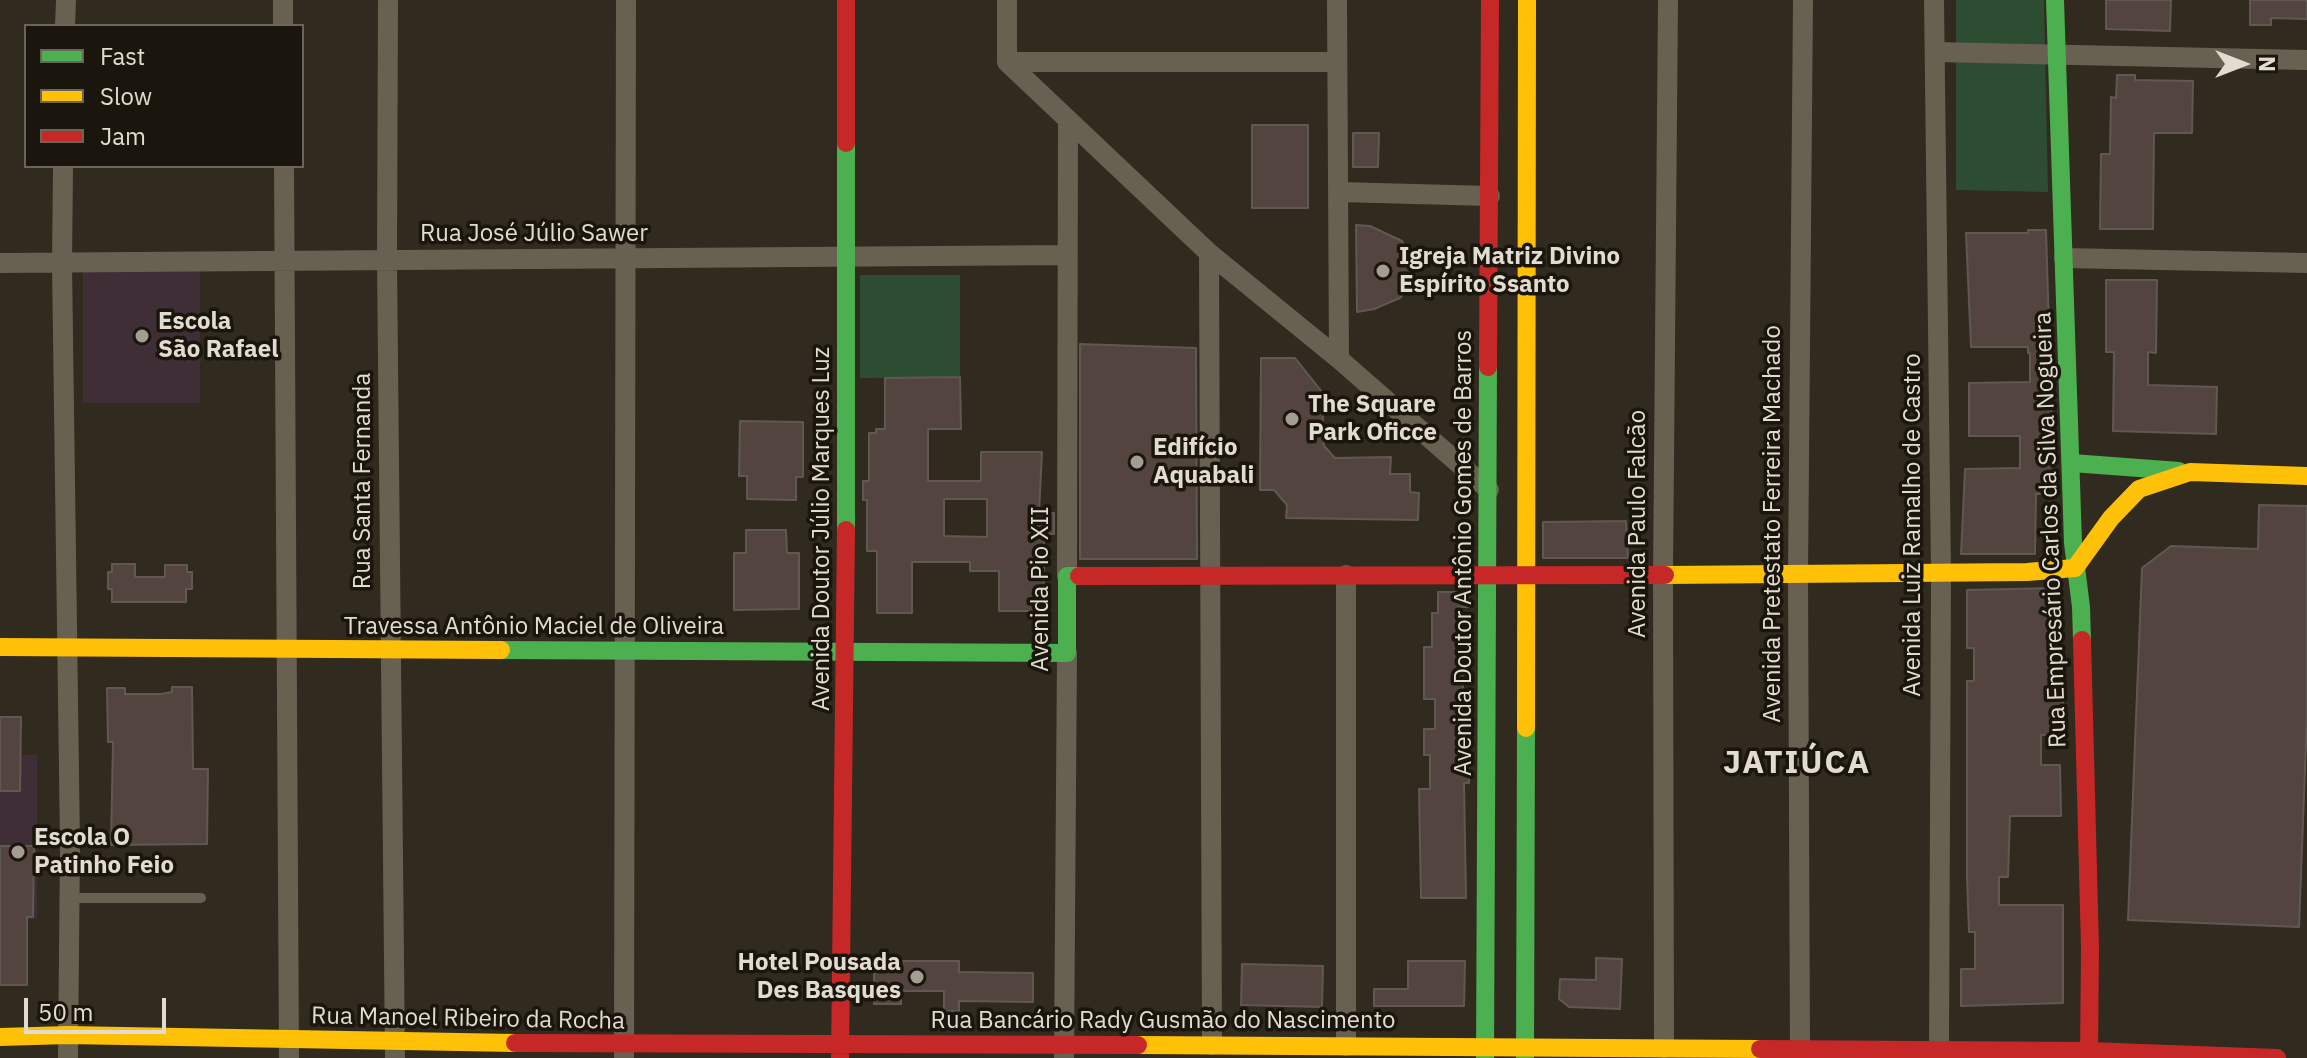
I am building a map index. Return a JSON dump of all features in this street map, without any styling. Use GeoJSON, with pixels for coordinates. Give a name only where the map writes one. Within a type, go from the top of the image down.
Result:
{"type":"FeatureCollection","features":[{"type":"Feature","properties":{"kind":"street"},"geometry":{"type":"LineString","coordinates":[[65,24],[66,0]]}},
{"type":"Feature","properties":{"kind":"street"},"geometry":{"type":"LineString","coordinates":[[283,0],[283,24]]}},
{"type":"Feature","properties":{"kind":"street","name":"Rua Santa Fernanda"},"geometry":{"type":"LineString","coordinates":[[388,0],[387,261],[395,1050]]}},
{"type":"Feature","properties":{"kind":"street"},"geometry":{"type":"LineString","coordinates":[[624,1051],[626,0]]}},
{"type":"Feature","properties":{"kind":"street","name":"Avenida Doutor Júlio Marques Luz"},"geometry":{"type":"LineString","coordinates":[[840,1050],[846,652],[846,0]]}},
{"type":"Feature","properties":{"kind":"street"},"geometry":{"type":"LineString","coordinates":[[1007,0],[1007,62],[1209,253],[1339,359],[1489,490]]}},
{"type":"Feature","properties":{"kind":"street"},"geometry":{"type":"LineString","coordinates":[[1337,0],[1339,359]]}},
{"type":"Feature","properties":{"kind":"street","name":"Avenida Doutor Antônio Gomes de Barros"},"geometry":{"type":"LineString","coordinates":[[1485,1052],[1490,0]]}},
{"type":"Feature","properties":{"kind":"street"},"geometry":{"type":"LineString","coordinates":[[1525,1052],[1527,0]]}},
{"type":"Feature","properties":{"kind":"street","name":"Avenida Paulo Falcão"},"geometry":{"type":"LineString","coordinates":[[1664,1048],[1663,574],[1668,0]]}},
{"type":"Feature","properties":{"kind":"street","name":"Avenida Pretestato Ferreira Machado"},"geometry":{"type":"LineString","coordinates":[[1800,1049],[1798,575],[1803,0]]}},
{"type":"Feature","properties":{"kind":"street","name":"Avenida Luiz Ramalho de Castro"},"geometry":{"type":"LineString","coordinates":[[1934,0],[1941,573],[1939,1050]]}},
{"type":"Feature","properties":{"kind":"street","name":"Rua Empresário Carlos da Silva Nogueira"},"geometry":{"type":"LineString","coordinates":[[2055,0],[2075,568],[2081,607],[2090,948],[2089,1054]]}},
{"type":"Feature","properties":{"kind":"street"},"geometry":{"type":"LineString","coordinates":[[1935,52],[2307,60]]}},
{"type":"Feature","properties":{"kind":"street"},"geometry":{"type":"LineString","coordinates":[[1007,62],[1336,62]]}},
{"type":"Feature","properties":{"kind":"street","name":"Avenida Pio XII"},"geometry":{"type":"LineString","coordinates":[[1064,1051],[1068,121]]}},
{"type":"Feature","properties":{"kind":"street"},"geometry":{"type":"LineString","coordinates":[[63,168],[70,898],[68,1058]]}},
{"type":"Feature","properties":{"kind":"street"},"geometry":{"type":"LineString","coordinates":[[284,168],[289,1049]]}},
{"type":"Feature","properties":{"kind":"street"},"geometry":{"type":"LineString","coordinates":[[1339,192],[1490,196]]}},
{"type":"Feature","properties":{"kind":"street"},"geometry":{"type":"LineString","coordinates":[[1209,253],[1212,1045]]}},
{"type":"Feature","properties":{"kind":"street","name":"Rua José Júlio Sawer"},"geometry":{"type":"LineString","coordinates":[[0,263],[1068,255]]}},
{"type":"Feature","properties":{"kind":"street"},"geometry":{"type":"LineString","coordinates":[[2064,258],[2307,263]]}},
{"type":"Feature","properties":{"kind":"street"},"geometry":{"type":"LineString","coordinates":[[2072,463],[2190,472],[2307,476]]}},
{"type":"Feature","properties":{"kind":"street"},"geometry":{"type":"LineString","coordinates":[[1067,576],[1798,575],[2075,568],[2111,518],[2139,489],[2190,472]]}},
{"type":"Feature","properties":{"kind":"street"},"geometry":{"type":"LineString","coordinates":[[1346,575],[1346,1046]]}},
{"type":"Feature","properties":{"kind":"street","name":"Travessa Antônio Maciel de Oliveira"},"geometry":{"type":"LineString","coordinates":[[0,647],[1067,653]]}},
{"type":"Feature","properties":{"kind":"street","name":"Rua Manoel Ribeiro da Rocha"},"geometry":{"type":"LineString","coordinates":[[0,1037],[68,1035],[289,1049],[840,1050]]}},
{"type":"Feature","properties":{"kind":"street","name":"Rua Bancário Rady Gusmão do Nascimento"},"geometry":{"type":"LineString","coordinates":[[840,1050],[1064,1051],[1212,1045],[1346,1046],[1485,1052],[1664,1048],[1939,1050],[2277,1058]]}},
{"type":"Feature","properties":{"kind":"lane"},"geometry":{"type":"LineString","coordinates":[[70,898],[201,898]]}},
{"type":"Feature","properties":{"kind":"shaded area","name":"Escola São Rafael"},"geometry":{"type":"Polygon","coordinates":[[[83,270],[200,270],[200,403],[83,403],[83,270]]]}},
{"type":"Feature","properties":{"kind":"shaded area","name":"Escola O Patinho Feio"},"geometry":{"type":"Polygon","coordinates":[[[0,755],[37,755],[37,919],[0,919],[0,755]]]}},
{"type":"Feature","properties":{"kind":"green space"},"geometry":{"type":"Polygon","coordinates":[[[1956,0],[2044,0],[2048,192],[1956,190],[1956,0]]]}},
{"type":"Feature","properties":{"kind":"green space"},"geometry":{"type":"Polygon","coordinates":[[[860,275],[960,275],[960,377],[860,378],[860,275]]]}},
{"type":"Feature","properties":{"kind":"building"},"geometry":{"type":"Polygon","coordinates":[[[2106,0],[2171,0],[2170,31],[2106,29],[2106,0]]]}},
{"type":"Feature","properties":{"kind":"building"},"geometry":{"type":"Polygon","coordinates":[[[2250,0],[2307,0],[2307,19],[2271,18],[2271,25],[2250,25],[2250,0]]]}},
{"type":"Feature","properties":{"kind":"building"},"geometry":{"type":"Polygon","coordinates":[[[2117,75],[2135,75],[2135,80],[2193,81],[2192,133],[2154,133],[2153,229],[2100,229],[2101,154],[2110,154],[2111,97],[2116,98],[2117,75]]]}},
{"type":"Feature","properties":{"kind":"building"},"geometry":{"type":"Polygon","coordinates":[[[1252,125],[1308,125],[1308,208],[1252,208],[1252,125]]]}},
{"type":"Feature","properties":{"kind":"building"},"geometry":{"type":"Polygon","coordinates":[[[1353,133],[1379,133],[1378,167],[1353,167],[1353,133]]]}},
{"type":"Feature","properties":{"kind":"building","name":"Igreja Matriz Divino Espírito Ssanto"},"geometry":{"type":"Polygon","coordinates":[[[1356,225],[1370,226],[1402,241],[1409,256],[1410,286],[1400,298],[1374,309],[1357,312],[1356,225]]]}},
{"type":"Feature","properties":{"kind":"building"},"geometry":{"type":"Polygon","coordinates":[[[2028,230],[2046,230],[2054,494],[2036,494],[2035,554],[1961,554],[1965,469],[2020,468],[2020,436],[1969,436],[1969,383],[2030,382],[2028,347],[1971,347],[1966,233],[2028,233],[2028,230]]]}},
{"type":"Feature","properties":{"kind":"building"},"geometry":{"type":"Polygon","coordinates":[[[2106,280],[2157,280],[2156,353],[2148,352],[2148,385],[2217,387],[2216,434],[2113,431],[2114,352],[2106,352],[2106,280]]]}},
{"type":"Feature","properties":{"kind":"building","name":"Edifício Aquabali"},"geometry":{"type":"Polygon","coordinates":[[[1080,344],[1196,348],[1197,559],[1080,559],[1080,344]]]}},
{"type":"Feature","properties":{"kind":"building","name":"The Square Park Oficce"},"geometry":{"type":"Polygon","coordinates":[[[1261,358],[1295,358],[1322,392],[1324,446],[1335,458],[1391,457],[1390,474],[1410,474],[1410,492],[1419,493],[1418,520],[1286,518],[1287,505],[1274,490],[1260,490],[1261,358]]]}},
{"type":"Feature","properties":{"kind":"building"},"geometry":{"type":"Polygon","coordinates":[[[960,377],[961,429],[928,429],[928,481],[981,481],[981,452],[1042,452],[1039,513],[1054,513],[1054,534],[1044,534],[1044,611],[999,611],[999,571],[970,571],[970,562],[912,562],[912,613],[877,613],[877,551],[867,551],[867,500],[863,500],[863,481],[869,481],[869,433],[885,429],[885,378],[960,377]],[[944,499],[944,536],[987,537],[987,499],[944,499]]]}},
{"type":"Feature","properties":{"kind":"building"},"geometry":{"type":"Polygon","coordinates":[[[740,421],[803,422],[803,477],[796,477],[796,500],[747,499],[747,476],[739,476],[740,421]]]}},
{"type":"Feature","properties":{"kind":"building"},"geometry":{"type":"Polygon","coordinates":[[[2259,505],[2307,506],[2307,716],[2299,927],[2128,920],[2142,568],[2171,546],[2258,549],[2259,505]]]}},
{"type":"Feature","properties":{"kind":"building"},"geometry":{"type":"Polygon","coordinates":[[[1626,521],[1628,558],[1543,558],[1543,522],[1626,521]]]}},
{"type":"Feature","properties":{"kind":"building"},"geometry":{"type":"Polygon","coordinates":[[[746,530],[786,530],[787,553],[799,553],[799,609],[734,610],[734,553],[746,553],[746,530]]]}},
{"type":"Feature","properties":{"kind":"building"},"geometry":{"type":"Polygon","coordinates":[[[112,564],[135,564],[135,577],[165,577],[165,565],[187,565],[187,572],[192,572],[192,589],[186,589],[186,602],[112,602],[108,572],[112,572],[112,564]]]}},
{"type":"Feature","properties":{"kind":"building"},"geometry":{"type":"Polygon","coordinates":[[[2055,588],[2057,676],[2064,676],[2062,734],[2041,735],[2041,765],[2060,765],[2061,816],[2010,816],[2008,877],[1999,877],[1999,905],[2063,905],[2063,1003],[1961,1006],[1961,969],[1975,969],[1975,932],[1969,932],[1967,877],[1967,681],[1974,681],[1974,648],[1967,648],[1967,590],[2055,588]]]}},
{"type":"Feature","properties":{"kind":"building"},"geometry":{"type":"Polygon","coordinates":[[[1438,592],[1469,592],[1469,607],[1458,607],[1457,643],[1457,673],[1463,673],[1463,700],[1469,700],[1466,760],[1469,760],[1469,783],[1464,783],[1466,898],[1421,898],[1419,789],[1430,789],[1430,755],[1424,755],[1424,729],[1435,729],[1435,699],[1424,699],[1424,647],[1432,647],[1432,613],[1438,613],[1438,592]]]}},
{"type":"Feature","properties":{"kind":"building"},"geometry":{"type":"Polygon","coordinates":[[[172,687],[192,687],[193,769],[208,769],[207,844],[111,845],[113,742],[108,742],[107,688],[125,688],[125,694],[161,694],[172,692],[172,687]]]}},
{"type":"Feature","properties":{"kind":"building"},"geometry":{"type":"Polygon","coordinates":[[[0,717],[21,717],[20,791],[0,791],[0,717]]]}},
{"type":"Feature","properties":{"kind":"building"},"geometry":{"type":"Polygon","coordinates":[[[0,846],[34,846],[33,917],[27,917],[27,985],[0,985],[0,846]]]}},
{"type":"Feature","properties":{"kind":"building"},"geometry":{"type":"Polygon","coordinates":[[[1596,958],[1622,959],[1620,1009],[1569,1007],[1559,999],[1560,979],[1596,980],[1596,958]]]}},
{"type":"Feature","properties":{"kind":"building"},"geometry":{"type":"Polygon","coordinates":[[[874,961],[959,961],[959,972],[1033,973],[1033,1002],[959,1001],[959,1011],[944,1011],[944,991],[901,991],[901,1004],[874,1004],[874,961]]]}},
{"type":"Feature","properties":{"kind":"building"},"geometry":{"type":"Polygon","coordinates":[[[1408,961],[1465,961],[1464,1006],[1374,1006],[1374,989],[1408,989],[1408,961]]]}},
{"type":"Feature","properties":{"kind":"building"},"geometry":{"type":"Polygon","coordinates":[[[1242,964],[1323,966],[1322,1007],[1241,1005],[1242,964]]]}},
{"type":"Feature","properties":{"kind":"traffic: fast"},"geometry":{"type":"LineString","coordinates":[[2055,0],[2073,543],[2082,640]]}},
{"type":"Feature","properties":{"kind":"traffic: fast"},"geometry":{"type":"LineString","coordinates":[[846,143],[846,530]]}},
{"type":"Feature","properties":{"kind":"traffic: fast"},"geometry":{"type":"LineString","coordinates":[[1485,1058],[1488,367]]}},
{"type":"Feature","properties":{"kind":"traffic: fast"},"geometry":{"type":"LineString","coordinates":[[2072,463],[2179,471]]}},
{"type":"Feature","properties":{"kind":"traffic: fast"},"geometry":{"type":"LineString","coordinates":[[501,650],[1067,653],[1067,576],[1079,576]]}},
{"type":"Feature","properties":{"kind":"traffic: fast"},"geometry":{"type":"LineString","coordinates":[[1525,1058],[1526,728]]}},
{"type":"Feature","properties":{"kind":"traffic: slow"},"geometry":{"type":"LineString","coordinates":[[1526,728],[1527,0]]}},
{"type":"Feature","properties":{"kind":"traffic: slow"},"geometry":{"type":"LineString","coordinates":[[2075,568],[2111,518],[2139,489],[2190,472],[2307,476]]}},
{"type":"Feature","properties":{"kind":"traffic: slow"},"geometry":{"type":"LineString","coordinates":[[1665,575],[2027,572],[2075,568]]}},
{"type":"Feature","properties":{"kind":"traffic: slow"},"geometry":{"type":"LineString","coordinates":[[0,647],[501,650]]}},
{"type":"Feature","properties":{"kind":"traffic: slow"},"geometry":{"type":"LineString","coordinates":[[0,1037],[68,1035],[515,1043]]}},
{"type":"Feature","properties":{"kind":"traffic: slow"},"geometry":{"type":"LineString","coordinates":[[1138,1045],[1760,1049]]}},
{"type":"Feature","properties":{"kind":"traffic: jam"},"geometry":{"type":"LineString","coordinates":[[846,0],[846,143]]}},
{"type":"Feature","properties":{"kind":"traffic: jam"},"geometry":{"type":"LineString","coordinates":[[1488,367],[1490,0]]}},
{"type":"Feature","properties":{"kind":"traffic: jam"},"geometry":{"type":"LineString","coordinates":[[840,1058],[846,530]]}},
{"type":"Feature","properties":{"kind":"traffic: jam"},"geometry":{"type":"LineString","coordinates":[[1079,576],[1665,575]]}},
{"type":"Feature","properties":{"kind":"traffic: jam"},"geometry":{"type":"LineString","coordinates":[[2082,640],[2090,948],[2089,1058]]}},
{"type":"Feature","properties":{"kind":"traffic: jam"},"geometry":{"type":"LineString","coordinates":[[515,1043],[1138,1045]]}},
{"type":"Feature","properties":{"kind":"traffic: jam"},"geometry":{"type":"LineString","coordinates":[[1760,1049],[2089,1051],[2277,1058]]}},
{"type":"Feature","properties":{"kind":"place","name":"Igreja Matriz Divino Espírito Ssanto"},"geometry":{"type":"Point","coordinates":[1383,271]}},
{"type":"Feature","properties":{"kind":"place","name":"Escola São Rafael"},"geometry":{"type":"Point","coordinates":[142,336]}},
{"type":"Feature","properties":{"kind":"place","name":"The Square Park Oficce"},"geometry":{"type":"Point","coordinates":[1292,419]}},
{"type":"Feature","properties":{"kind":"place","name":"Edifício Aquabali"},"geometry":{"type":"Point","coordinates":[1137,462]}},
{"type":"Feature","properties":{"kind":"place","name":"Escola O Patinho Feio"},"geometry":{"type":"Point","coordinates":[18,852]}},
{"type":"Feature","properties":{"kind":"place","name":"Hotel Pousada Des Basques"},"geometry":{"type":"Point","coordinates":[917,977]}},
{"type":"Feature","properties":{"kind":"district","name":"JATIÚCA"},"geometry":{"type":"Point","coordinates":[1797,764]}}]}
